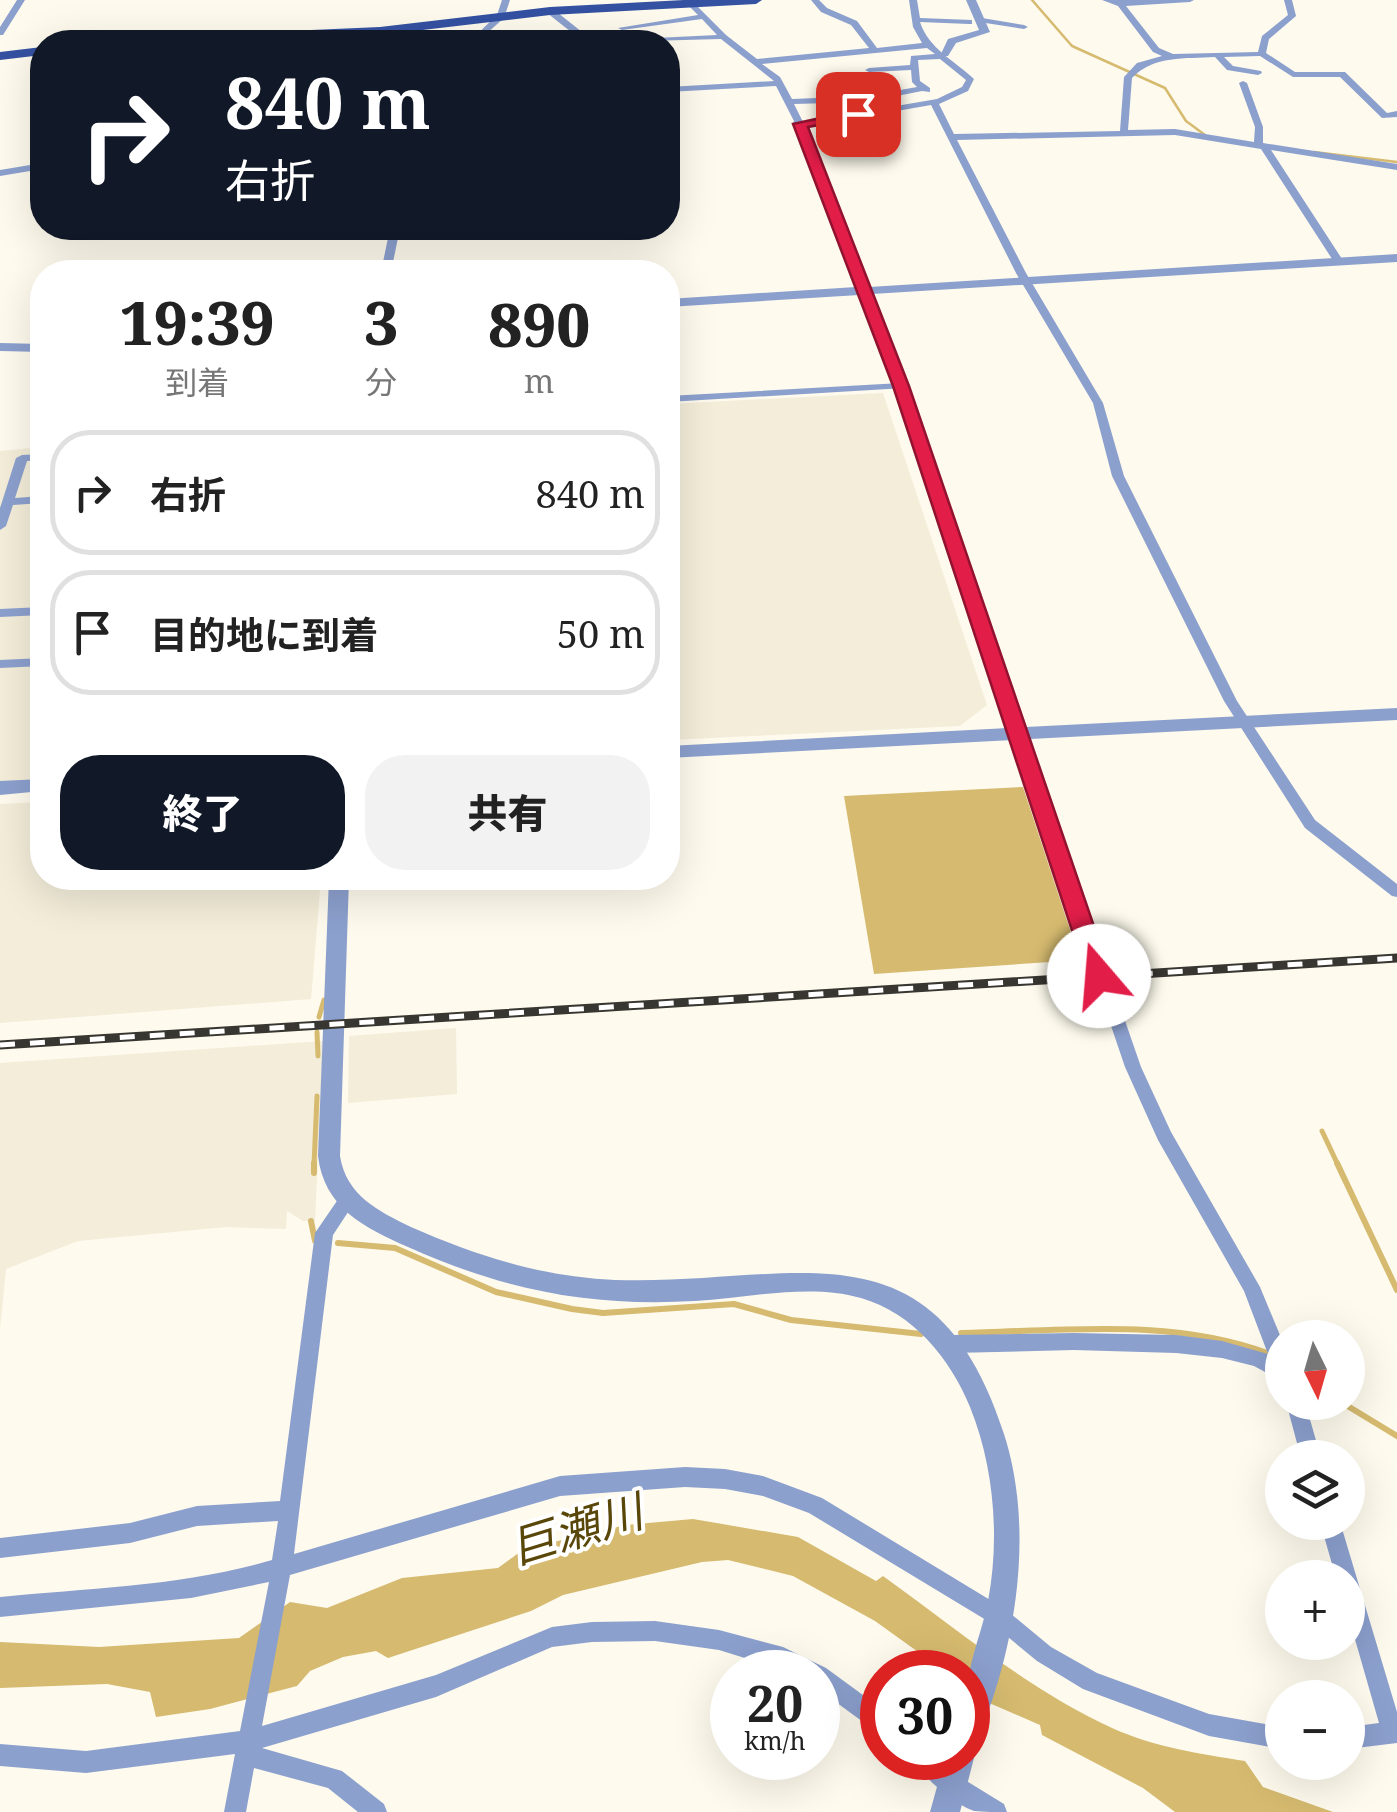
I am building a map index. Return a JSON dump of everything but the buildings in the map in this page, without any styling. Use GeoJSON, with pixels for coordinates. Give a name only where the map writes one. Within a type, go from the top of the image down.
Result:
{"type":"FeatureCollection","features":[{"type":"Feature","properties":{"kind":"main road"},"geometry":{"type":"LineString","coordinates":[[380,30],[550,10],[756,0]]}},
{"type":"Feature","properties":{"kind":"main road"},"geometry":{"type":"LineString","coordinates":[[0,56],[30,52]]}},
{"type":"Feature","properties":{"kind":"street"},"geometry":{"type":"LineString","coordinates":[[0,33],[21,0]]}},
{"type":"Feature","properties":{"kind":"street"},"geometry":{"type":"LineString","coordinates":[[486,30],[501,16],[506,0]]}},
{"type":"Feature","properties":{"kind":"street"},"geometry":{"type":"LineString","coordinates":[[815,0],[824,10],[854,24],[874,49]]}},
{"type":"Feature","properties":{"kind":"street"},"geometry":{"type":"LineString","coordinates":[[799,123],[936,101],[970,84],[968,74],[919,33],[913,0]]}},
{"type":"Feature","properties":{"kind":"street"},"geometry":{"type":"LineString","coordinates":[[944,55],[952,41],[985,32],[970,0]]}},
{"type":"Feature","properties":{"kind":"street"},"geometry":{"type":"LineString","coordinates":[[1106,0],[1121,4],[1190,0]]}},
{"type":"Feature","properties":{"kind":"street"},"geometry":{"type":"LineString","coordinates":[[1262,54],[1265,38],[1292,16],[1288,0]]}},
{"type":"Feature","properties":{"kind":"street"},"geometry":{"type":"LineString","coordinates":[[689,2],[723,37],[780,84],[799,123],[901,386],[1132,1067],[1164,1136],[1251,1286],[1265,1326]]}},
{"type":"Feature","properties":{"kind":"street"},"geometry":{"type":"LineString","coordinates":[[1121,4],[1156,50],[1172,57]]}},
{"type":"Feature","properties":{"kind":"street"},"geometry":{"type":"LineString","coordinates":[[550,10],[574,30]]}},
{"type":"Feature","properties":{"kind":"street"},"geometry":{"type":"LineString","coordinates":[[622,28],[702,16]]}},
{"type":"Feature","properties":{"kind":"street"},"geometry":{"type":"LineString","coordinates":[[916,20],[969,22]]}},
{"type":"Feature","properties":{"kind":"street"},"geometry":{"type":"LineString","coordinates":[[982,20],[1024,27]]}},
{"type":"Feature","properties":{"kind":"street"},"geometry":{"type":"LineString","coordinates":[[680,39],[723,37]]}},
{"type":"Feature","properties":{"kind":"street"},"geometry":{"type":"LineString","coordinates":[[754,62],[930,45]]}},
{"type":"Feature","properties":{"kind":"street"},"geometry":{"type":"LineString","coordinates":[[1124,131],[1132,71],[1172,57],[1262,54],[1293,75],[1342,74],[1385,116],[1397,114]]}},
{"type":"Feature","properties":{"kind":"street"},"geometry":{"type":"LineString","coordinates":[[944,55],[914,58],[916,82],[936,101],[1028,282],[1098,403],[1118,476],[1244,722],[1310,824],[1397,892]]}},
{"type":"Feature","properties":{"kind":"street"},"geometry":{"type":"LineString","coordinates":[[1217,55],[1230,68],[1258,73]]}},
{"type":"Feature","properties":{"kind":"street"},"geometry":{"type":"LineString","coordinates":[[870,70],[914,67]]}},
{"type":"Feature","properties":{"kind":"street"},"geometry":{"type":"LineString","coordinates":[[1243,83],[1261,146],[1339,262]]}},
{"type":"Feature","properties":{"kind":"street"},"geometry":{"type":"LineString","coordinates":[[680,89],[780,84]]}},
{"type":"Feature","properties":{"kind":"street"},"geometry":{"type":"LineString","coordinates":[[787,102],[867,99],[923,88]]}},
{"type":"Feature","properties":{"kind":"street"},"geometry":{"type":"LineString","coordinates":[[954,138],[1124,131],[1193,134],[1397,167]]}},
{"type":"Feature","properties":{"kind":"street"},"geometry":{"type":"LineString","coordinates":[[0,172],[30,168]]}},
{"type":"Feature","properties":{"kind":"street"},"geometry":{"type":"LineString","coordinates":[[680,303],[1397,258]]}},
{"type":"Feature","properties":{"kind":"street"},"geometry":{"type":"LineString","coordinates":[[0,347],[30,348]]}},
{"type":"Feature","properties":{"kind":"street"},"geometry":{"type":"LineString","coordinates":[[680,398],[901,386]]}},
{"type":"Feature","properties":{"kind":"street"},"geometry":{"type":"LineString","coordinates":[[0,526],[22,458],[30,458]]}},
{"type":"Feature","properties":{"kind":"street"},"geometry":{"type":"LineString","coordinates":[[8,502],[30,501]]}},
{"type":"Feature","properties":{"kind":"street"},"geometry":{"type":"LineString","coordinates":[[0,614],[30,612]]}},
{"type":"Feature","properties":{"kind":"street"},"geometry":{"type":"LineString","coordinates":[[0,664],[30,663]]}},
{"type":"Feature","properties":{"kind":"street"},"geometry":{"type":"LineString","coordinates":[[680,751],[1397,714]]}},
{"type":"Feature","properties":{"kind":"street"},"geometry":{"type":"LineString","coordinates":[[0,788],[30,786]]}},
{"type":"Feature","properties":{"kind":"street"},"geometry":{"type":"LineString","coordinates":[[340,890],[329,1156],[336,1188],[347,1200],[389,1227],[465,1263],[534,1284],[614,1292],[792,1284],[859,1286],[909,1306],[952,1344],[977,1395],[1001,1478],[1008,1550],[989,1650]]}},
{"type":"Feature","properties":{"kind":"street"},"geometry":{"type":"LineString","coordinates":[[235,1812],[281,1569],[324,1233],[347,1200]]}},
{"type":"Feature","properties":{"kind":"street"},"geometry":{"type":"LineString","coordinates":[[952,1344],[1180,1344],[1265,1360]]}},
{"type":"Feature","properties":{"kind":"street"},"geometry":{"type":"LineString","coordinates":[[0,1607],[191,1588],[246,1578],[560,1486],[725,1478],[815,1506],[1044,1654],[1125,1696],[1209,1725],[1265,1735]]}},
{"type":"Feature","properties":{"kind":"street"},"geometry":{"type":"LineString","coordinates":[[0,1548],[141,1532],[196,1516],[289,1510]]}},
{"type":"Feature","properties":{"kind":"street"},"geometry":{"type":"LineString","coordinates":[[0,1755],[86,1762],[248,1748],[436,1686],[552,1637],[655,1631],[719,1640],[755,1650]]}},
{"type":"Feature","properties":{"kind":"street"},"geometry":{"type":"LineString","coordinates":[[1365,1638],[1394,1732],[1365,1736]]}},
{"type":"Feature","properties":{"kind":"street"},"geometry":{"type":"LineString","coordinates":[[248,1748],[334,1779],[376,1812]]}},
{"type":"Feature","properties":{"kind":"street"},"geometry":{"type":"LineString","coordinates":[[953,1781],[996,1812]]}},
{"type":"Feature","properties":{"kind":"shaded area"},"geometry":{"type":"Polygon","coordinates":[[[883,393],[987,705],[960,726],[680,739],[680,403],[883,393]]]}},
{"type":"Feature","properties":{"kind":"shaded area"},"geometry":{"type":"Polygon","coordinates":[[[30,448],[30,781],[0,783],[0,451],[30,448]]]}},
{"type":"Feature","properties":{"kind":"shaded area"},"geometry":{"type":"Polygon","coordinates":[[[1023,787],[1080,960],[874,974],[844,796],[1023,787]]]}},
{"type":"Feature","properties":{"kind":"shaded area"},"geometry":{"type":"Polygon","coordinates":[[[30,803],[30,890],[320,890],[311,999],[0,1023],[0,804],[30,803]]]}},
{"type":"Feature","properties":{"kind":"shaded area"},"geometry":{"type":"Polygon","coordinates":[[[456,1028],[457,1094],[348,1103],[349,1036],[456,1028]]]}},
{"type":"Feature","properties":{"kind":"shaded area"},"geometry":{"type":"Polygon","coordinates":[[[323,1041],[315,1221],[303,1221],[287,1211],[286,1229],[226,1227],[78,1241],[6,1269],[0,1329],[0,1063],[323,1041]]]}},
{"type":"Feature","properties":{"kind":"shaded area"},"geometry":{"type":"Polygon","coordinates":[[[693,1519],[798,1537],[876,1581],[883,1576],[983,1650],[915,1650],[875,1621],[793,1576],[728,1560],[702,1562],[563,1595],[531,1611],[388,1658],[376,1651],[343,1657],[310,1671],[297,1686],[210,1709],[156,1717],[150,1692],[107,1684],[0,1688],[0,1642],[99,1647],[239,1638],[290,1602],[327,1608],[402,1578],[498,1568],[524,1549],[626,1525],[693,1519]]]}},
{"type":"Feature","properties":{"kind":"shaded area"},"geometry":{"type":"Polygon","coordinates":[[[990,1655],[1052,1696],[1112,1728],[1144,1740],[1245,1761],[1263,1787],[1333,1812],[1175,1812],[1143,1788],[1042,1735],[1040,1725],[990,1703],[990,1655]]]}},
{"type":"Feature","properties":{"kind":"waterway"},"geometry":{"type":"LineString","coordinates":[[1032,0],[1072,46],[1165,88],[1186,121],[1205,135]]}},
{"type":"Feature","properties":{"kind":"waterway"},"geometry":{"type":"LineString","coordinates":[[1314,152],[1397,162]]}},
{"type":"Feature","properties":{"kind":"waterway"},"geometry":{"type":"LineString","coordinates":[[319,1017],[324,1000]]}},
{"type":"Feature","properties":{"kind":"waterway"},"geometry":{"type":"LineString","coordinates":[[317,1032],[318,1056]]}},
{"type":"Feature","properties":{"kind":"waterway"},"geometry":{"type":"LineString","coordinates":[[314,1165],[317,1096]]}},
{"type":"Feature","properties":{"kind":"waterway"},"geometry":{"type":"LineString","coordinates":[[1322,1131],[1338,1165]]}},
{"type":"Feature","properties":{"kind":"waterway"},"geometry":{"type":"LineString","coordinates":[[1337,1163],[1397,1290]]}},
{"type":"Feature","properties":{"kind":"waterway"},"geometry":{"type":"LineString","coordinates":[[314,1165],[314,1173]]}},
{"type":"Feature","properties":{"kind":"waterway"},"geometry":{"type":"LineString","coordinates":[[311,1221],[315,1241]]}},
{"type":"Feature","properties":{"kind":"waterway"},"geometry":{"type":"LineString","coordinates":[[338,1243],[395,1248],[496,1292],[572,1309],[603,1313],[734,1304],[791,1320],[921,1334]]}},
{"type":"Feature","properties":{"kind":"waterway"},"geometry":{"type":"LineString","coordinates":[[961,1333],[1156,1331],[1233,1342],[1265,1352]]}},
{"type":"Feature","properties":{"kind":"waterway"},"geometry":{"type":"LineString","coordinates":[[1365,1417],[1397,1436]]}},
{"type":"Feature","properties":{"kind":"railway"},"geometry":{"type":"LineString","coordinates":[[0,1045],[1397,958]]}},
{"type":"Feature","properties":{"kind":"route"},"geometry":{"type":"LineString","coordinates":[[858,114],[800,124],[901,386],[1099,976]]}},
{"type":"Feature","properties":{"kind":"water label","name":"巨瀬川"},"geometry":{"type":"Point","coordinates":[576,1528]}}]}
